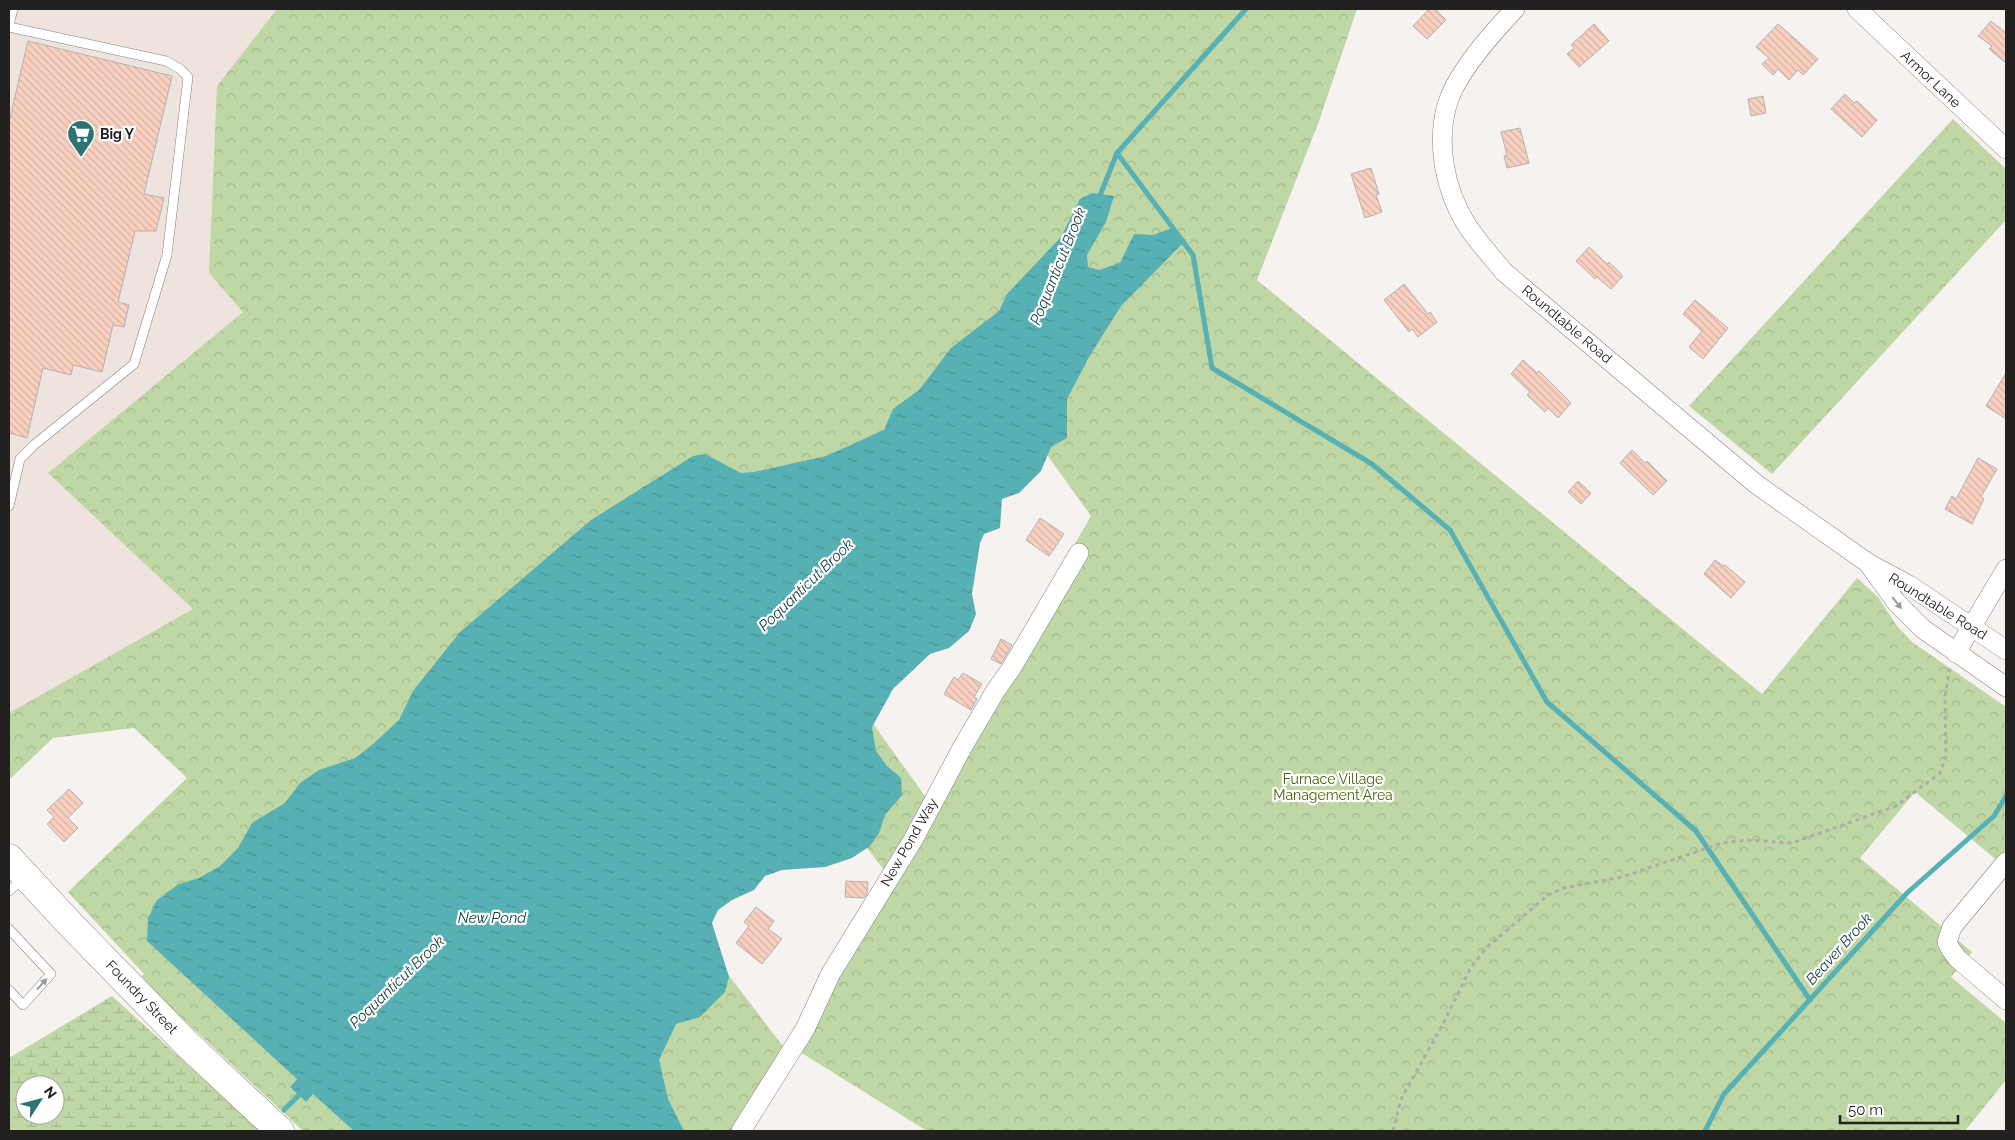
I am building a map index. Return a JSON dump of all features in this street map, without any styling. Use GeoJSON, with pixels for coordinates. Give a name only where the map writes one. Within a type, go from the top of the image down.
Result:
{"type":"FeatureCollection","features":[{"type":"Feature","properties":{"kind":"highway","name":"Foundry Street"},"geometry":{"type":"LineString","coordinates":[[15,875],[70,924],[187,1044],[280,1131]]}},
{"type":"Feature","properties":{"kind":"street","name":"Roundtable Road"},"geometry":{"type":"LineString","coordinates":[[1515,9],[1499,26],[1460,77],[1447,104],[1443,139],[1444,168],[1449,186],[1465,222],[1477,240],[1504,272],[1756,484],[1868,563],[1909,585],[2006,650]]}},
{"type":"Feature","properties":{"kind":"street","name":"Armor Lane"},"geometry":{"type":"LineString","coordinates":[[1856,9],[2006,149]]}},
{"type":"Feature","properties":{"kind":"street","name":"New Pond Way"},"geometry":{"type":"LineString","coordinates":[[741,1131],[805,1029],[832,972],[913,840],[962,748],[996,690],[1012,669],[1079,553]]}},
{"type":"Feature","properties":{"kind":"street","name":"Roundtable Road"},"geometry":{"type":"LineString","coordinates":[[1868,563],[1908,616],[2006,688]]}},
{"type":"Feature","properties":{"kind":"street"},"geometry":{"type":"LineString","coordinates":[[1956,653],[2006,569]]}},
{"type":"Feature","properties":{"kind":"street"},"geometry":{"type":"LineString","coordinates":[[2006,862],[1952,927],[1947,942],[1950,950],[1958,959],[2006,1000]]}},
{"type":"Feature","properties":{"kind":"lane"},"geometry":{"type":"LineString","coordinates":[[9,506],[20,459],[34,445],[134,364],[168,254],[188,77],[180,69],[166,61],[9,26],[13,9]]}},
{"type":"Feature","properties":{"kind":"lane"},"geometry":{"type":"LineString","coordinates":[[9,929],[51,974],[23,1005],[9,990]]}},
{"type":"Feature","properties":{"kind":"path"},"geometry":{"type":"LineString","coordinates":[[1393,1131],[1401,1099],[1443,1024],[1470,969],[1486,948],[1548,895],[1564,888],[1622,877],[1722,842],[1747,840],[1792,843],[1896,806],[1940,773],[1946,756],[1945,696],[1947,682],[1956,653]]}},
{"type":"Feature","properties":{"kind":"shaded area"},"geometry":{"type":"Polygon","coordinates":[[[9,9],[277,9],[217,86],[244,311],[48,473],[194,609],[9,713],[9,9]]]}},
{"type":"Feature","properties":{"kind":"green space","name":"Furnace Village Management Area"},"geometry":{"type":"Polygon","coordinates":[[[277,9],[1357,9],[1319,121],[1257,280],[1762,694],[1857,578],[1878,597],[1897,626],[1912,642],[2006,707],[2006,868],[1915,792],[1860,858],[1972,952],[1951,977],[2006,1023],[2006,1080],[1965,1131],[927,1131],[800,1052],[751,1131],[303,1131],[139,978],[144,974],[68,892],[187,778],[134,728],[53,738],[9,780],[9,713],[193,609],[48,473],[243,312],[209,273],[217,86],[277,9]],[[994,381],[786,602],[927,799],[1091,516],[994,381]],[[734,677],[609,818],[785,1049],[888,875],[734,677]]]}},
{"type":"Feature","properties":{"kind":"green space"},"geometry":{"type":"Polygon","coordinates":[[[1953,119],[2006,169],[2006,220],[1772,474],[1689,406],[1953,119]]]}},
{"type":"Feature","properties":{"kind":"green space"},"geometry":{"type":"Polygon","coordinates":[[[112,996],[261,1131],[9,1131],[9,1058],[112,996]]]}},
{"type":"Feature","properties":{"kind":"water","name":"New Pond"},"geometry":{"type":"Polygon","coordinates":[[[1092,193],[1114,196],[1106,222],[1087,255],[1088,267],[1099,270],[1120,263],[1134,234],[1153,235],[1172,228],[1186,240],[1121,306],[1089,357],[1067,399],[1067,438],[1051,447],[1041,471],[1019,493],[1002,499],[1000,528],[984,534],[980,543],[972,594],[976,614],[969,631],[949,648],[930,654],[893,689],[872,727],[876,751],[887,766],[901,778],[902,795],[885,815],[879,833],[870,846],[852,858],[825,867],[782,870],[765,876],[754,890],[732,900],[718,910],[712,923],[729,977],[725,992],[700,1017],[676,1024],[659,1060],[668,1099],[684,1131],[354,1131],[313,1094],[306,1102],[290,1087],[297,1079],[147,941],[148,918],[157,900],[179,884],[199,878],[220,866],[238,848],[252,823],[285,803],[300,783],[319,770],[355,758],[372,745],[399,720],[413,691],[460,632],[591,520],[693,456],[705,454],[741,473],[754,472],[826,456],[884,430],[893,409],[919,390],[951,348],[999,311],[1007,294],[1061,237],[1080,199],[1092,193]]]}},
{"type":"Feature","properties":{"kind":"building"},"geometry":{"type":"Polygon","coordinates":[[[1429,9],[1435,9],[1446,20],[1427,39],[1413,26],[1429,9]]]}},
{"type":"Feature","properties":{"kind":"building"},"geometry":{"type":"Polygon","coordinates":[[[1991,21],[2006,33],[2006,63],[1989,49],[1992,46],[1978,36],[1991,21]]]}},
{"type":"Feature","properties":{"kind":"building"},"geometry":{"type":"Polygon","coordinates":[[[1594,24],[1609,41],[1579,67],[1567,54],[1574,48],[1571,45],[1594,24]]]}},
{"type":"Feature","properties":{"kind":"building"},"geometry":{"type":"Polygon","coordinates":[[[1778,24],[1818,59],[1803,75],[1798,70],[1789,80],[1778,69],[1773,75],[1762,64],[1769,58],[1756,47],[1778,24]]]}},
{"type":"Feature","properties":{"kind":"building","name":"Big Y"},"geometry":{"type":"Polygon","coordinates":[[[28,41],[172,76],[144,194],[164,198],[156,231],[135,231],[118,302],[129,305],[124,327],[113,325],[102,372],[73,365],[71,375],[43,368],[27,438],[9,433],[9,122],[28,41]]]}},
{"type":"Feature","properties":{"kind":"building"},"geometry":{"type":"Polygon","coordinates":[[[1845,94],[1854,103],[1857,101],[1877,120],[1862,137],[1831,109],[1845,94]]]}},
{"type":"Feature","properties":{"kind":"building"},"geometry":{"type":"Polygon","coordinates":[[[1763,96],[1766,113],[1751,116],[1748,99],[1763,96]]]}},
{"type":"Feature","properties":{"kind":"building"},"geometry":{"type":"Polygon","coordinates":[[[1520,128],[1529,163],[1507,168],[1504,156],[1507,155],[1501,132],[1520,128]]]}},
{"type":"Feature","properties":{"kind":"building"},"geometry":{"type":"Polygon","coordinates":[[[1371,168],[1379,194],[1376,195],[1382,212],[1365,218],[1351,174],[1371,168]]]}},
{"type":"Feature","properties":{"kind":"building"},"geometry":{"type":"Polygon","coordinates":[[[1589,247],[1607,264],[1609,262],[1623,276],[1611,289],[1597,277],[1595,279],[1576,261],[1589,247]]]}},
{"type":"Feature","properties":{"kind":"building"},"geometry":{"type":"Polygon","coordinates":[[[1404,284],[1428,314],[1430,312],[1437,322],[1418,337],[1412,329],[1409,332],[1384,300],[1404,284]]]}},
{"type":"Feature","properties":{"kind":"building"},"geometry":{"type":"Polygon","coordinates":[[[1695,300],[1728,328],[1703,359],[1689,347],[1702,331],[1683,314],[1695,300]]]}},
{"type":"Feature","properties":{"kind":"building"},"geometry":{"type":"Polygon","coordinates":[[[1523,360],[1537,373],[1539,371],[1571,403],[1558,418],[1548,408],[1545,412],[1527,395],[1530,392],[1511,374],[1523,360]]]}},
{"type":"Feature","properties":{"kind":"building"},"geometry":{"type":"Polygon","coordinates":[[[2006,373],[2006,419],[1986,406],[2006,373]]]}},
{"type":"Feature","properties":{"kind":"building"},"geometry":{"type":"Polygon","coordinates":[[[1632,450],[1645,463],[1647,461],[1667,481],[1653,495],[1620,463],[1632,450]]]}},
{"type":"Feature","properties":{"kind":"building"},"geometry":{"type":"Polygon","coordinates":[[[1978,458],[1997,469],[1981,497],[1984,499],[1972,524],[1945,509],[1952,496],[1956,499],[1978,458]]]}},
{"type":"Feature","properties":{"kind":"building"},"geometry":{"type":"Polygon","coordinates":[[[1578,481],[1591,493],[1581,504],[1568,492],[1578,481]]]}},
{"type":"Feature","properties":{"kind":"building"},"geometry":{"type":"Polygon","coordinates":[[[1040,518],[1064,534],[1049,556],[1026,540],[1040,518]]]}},
{"type":"Feature","properties":{"kind":"building"},"geometry":{"type":"Polygon","coordinates":[[[1715,560],[1723,566],[1725,565],[1745,582],[1731,598],[1704,574],[1715,560]]]}},
{"type":"Feature","properties":{"kind":"building"},"geometry":{"type":"Polygon","coordinates":[[[1001,639],[1012,645],[1001,664],[991,659],[1001,639]]]}},
{"type":"Feature","properties":{"kind":"building"},"geometry":{"type":"Polygon","coordinates":[[[963,673],[982,684],[974,697],[977,699],[971,710],[944,694],[954,677],[958,680],[963,673]]]}},
{"type":"Feature","properties":{"kind":"building"},"geometry":{"type":"Polygon","coordinates":[[[69,789],[83,803],[68,818],[78,828],[64,842],[47,824],[54,817],[47,810],[69,789]]]}},
{"type":"Feature","properties":{"kind":"building"},"geometry":{"type":"Polygon","coordinates":[[[846,881],[868,882],[867,894],[864,898],[845,897],[846,881]]]}},
{"type":"Feature","properties":{"kind":"building"},"geometry":{"type":"Polygon","coordinates":[[[756,907],[774,921],[768,929],[782,939],[762,964],[736,943],[749,926],[744,922],[756,907]]]}},
{"type":"Feature","properties":{"kind":"waterway","name":"Poquanticut Brook"},"geometry":{"type":"LineString","coordinates":[[1099,198],[1117,153],[1246,9]]}},
{"type":"Feature","properties":{"kind":"waterway"},"geometry":{"type":"LineString","coordinates":[[1117,153],[1193,255],[1212,368],[1372,464],[1450,530],[1547,702],[1696,831],[1810,1000]]}},
{"type":"Feature","properties":{"kind":"waterway","name":"Beaver Brook"},"geometry":{"type":"LineString","coordinates":[[1705,1131],[1724,1094],[1907,893],[1994,816],[2006,796]]}},
{"type":"Feature","properties":{"kind":"waterway","name":"Poquanticut Brook"},"geometry":{"type":"LineString","coordinates":[[284,1110],[303,1091]]}},
{"type":"Feature","properties":{"kind":"place","name":"Big Y"},"geometry":{"type":"Point","coordinates":[81,158]}}]}
